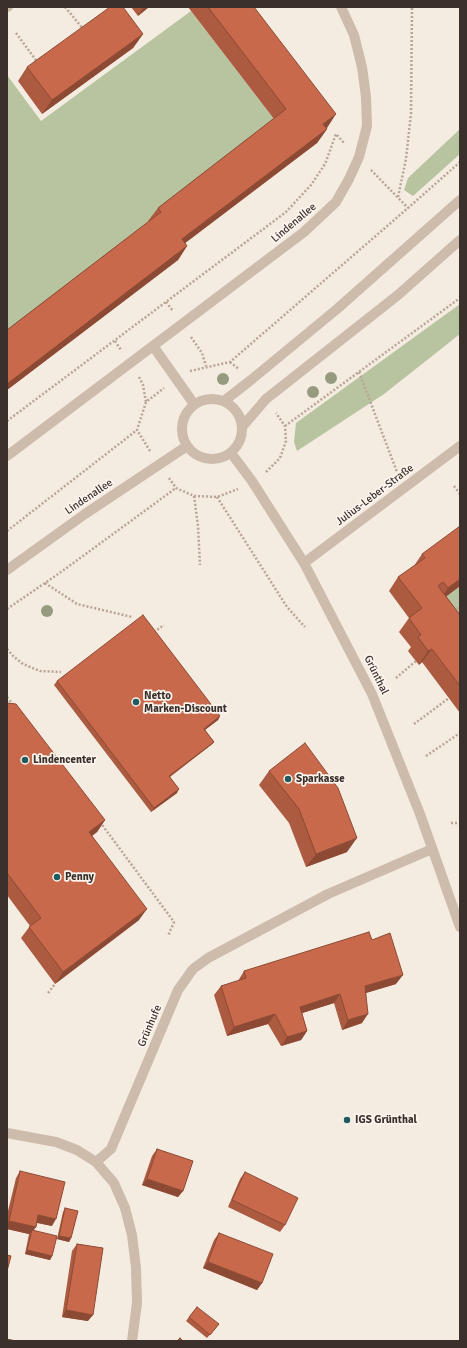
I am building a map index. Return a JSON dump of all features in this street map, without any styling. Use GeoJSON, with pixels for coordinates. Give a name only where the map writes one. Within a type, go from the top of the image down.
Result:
{"type":"FeatureCollection","features":[{"type":"Feature","properties":{"kind":"street","name":"Lindenallee"},"geometry":{"type":"LineString","coordinates":[[7,456],[304,232],[336,202],[359,157],[367,126],[366,97],[362,67],[354,35],[341,7]]}},
{"type":"Feature","properties":{"kind":"street"},"geometry":{"type":"LineString","coordinates":[[224,401],[337,309],[460,200]]}},
{"type":"Feature","properties":{"kind":"street"},"geometry":{"type":"LineString","coordinates":[[242,427],[266,399],[398,295],[460,240]]}},
{"type":"Feature","properties":{"kind":"street"},"geometry":{"type":"LineString","coordinates":[[153,346],[194,404]]}},
{"type":"Feature","properties":{"kind":"street"},"geometry":{"type":"LineString","coordinates":[[214,398],[224,401],[237,411],[241,418],[242,427],[240,441],[231,453],[224,457],[216,460],[199,457],[192,453],[183,438],[181,429],[183,419],[187,411],[194,404],[214,398]]}},
{"type":"Feature","properties":{"kind":"street","name":"Lindenallee"},"geometry":{"type":"LineString","coordinates":[[7,570],[85,514],[187,446]]}},
{"type":"Feature","properties":{"kind":"street","name":"Julius-Leber-Straße"},"geometry":{"type":"LineString","coordinates":[[304,563],[460,446]]}},
{"type":"Feature","properties":{"kind":"street","name":"Grünthal"},"geometry":{"type":"LineString","coordinates":[[231,453],[252,481],[304,563],[372,694],[420,814],[460,927]]}},
{"type":"Feature","properties":{"kind":"street","name":"Grünhufe"},"geometry":{"type":"LineString","coordinates":[[96,1162],[111,1149],[178,990],[193,969],[208,958],[328,894],[432,849]]}},
{"type":"Feature","properties":{"kind":"street"},"geometry":{"type":"LineString","coordinates":[[7,1133],[56,1142],[77,1150],[96,1162],[114,1183],[125,1208],[132,1235],[136,1268],[137,1303],[132,1341]]}},
{"type":"Feature","properties":{"kind":"path"},"geometry":{"type":"LineString","coordinates":[[65,7],[85,32]]}},
{"type":"Feature","properties":{"kind":"path"},"geometry":{"type":"LineString","coordinates":[[398,198],[406,159],[411,114],[412,7]]}},
{"type":"Feature","properties":{"kind":"path"},"geometry":{"type":"LineString","coordinates":[[16,33],[40,65]]}},
{"type":"Feature","properties":{"kind":"path"},"geometry":{"type":"LineString","coordinates":[[7,421],[286,212],[311,185],[325,164],[336,134]]}},
{"type":"Feature","properties":{"kind":"path"},"geometry":{"type":"LineString","coordinates":[[359,157],[408,208]]}},
{"type":"Feature","properties":{"kind":"path"},"geometry":{"type":"LineString","coordinates":[[146,402],[176,378],[191,370],[230,362],[460,162]]}},
{"type":"Feature","properties":{"kind":"path"},"geometry":{"type":"LineString","coordinates":[[285,426],[460,298]]}},
{"type":"Feature","properties":{"kind":"path"},"geometry":{"type":"LineString","coordinates":[[230,362],[251,380]]}},
{"type":"Feature","properties":{"kind":"path"},"geometry":{"type":"LineString","coordinates":[[7,531],[137,430],[146,402],[143,385],[136,371]]}},
{"type":"Feature","properties":{"kind":"path"},"geometry":{"type":"LineString","coordinates":[[360,372],[403,488]]}},
{"type":"Feature","properties":{"kind":"path"},"geometry":{"type":"LineString","coordinates":[[137,430],[176,488],[194,496],[217,497],[232,492],[252,481],[269,470],[280,458],[286,441],[285,426],[266,399]]}},
{"type":"Feature","properties":{"kind":"path"},"geometry":{"type":"LineString","coordinates":[[454,486],[460,494]]}},
{"type":"Feature","properties":{"kind":"path"},"geometry":{"type":"LineString","coordinates":[[7,609],[176,488]]}},
{"type":"Feature","properties":{"kind":"path"},"geometry":{"type":"LineString","coordinates":[[194,496],[198,526],[200,565]]}},
{"type":"Feature","properties":{"kind":"path"},"geometry":{"type":"LineString","coordinates":[[217,497],[287,608],[305,627]]}},
{"type":"Feature","properties":{"kind":"path"},"geometry":{"type":"LineString","coordinates":[[45,583],[77,604],[132,617]]}},
{"type":"Feature","properties":{"kind":"path"},"geometry":{"type":"LineString","coordinates":[[451,614],[460,607]]}},
{"type":"Feature","properties":{"kind":"path"},"geometry":{"type":"LineString","coordinates":[[152,634],[164,624]]}},
{"type":"Feature","properties":{"kind":"path"},"geometry":{"type":"LineString","coordinates":[[7,649],[23,664],[40,671],[61,672]]}},
{"type":"Feature","properties":{"kind":"path"},"geometry":{"type":"LineString","coordinates":[[396,678],[416,661]]}},
{"type":"Feature","properties":{"kind":"path"},"geometry":{"type":"LineString","coordinates":[[7,697],[16,710]]}},
{"type":"Feature","properties":{"kind":"path"},"geometry":{"type":"LineString","coordinates":[[414,724],[449,698]]}},
{"type":"Feature","properties":{"kind":"path"},"geometry":{"type":"LineString","coordinates":[[426,756],[460,733]]}},
{"type":"Feature","properties":{"kind":"path"},"geometry":{"type":"LineString","coordinates":[[96,816],[174,922],[168,936]]}},
{"type":"Feature","properties":{"kind":"path"},"geometry":{"type":"LineString","coordinates":[[451,822],[460,823]]}},
{"type":"Feature","properties":{"kind":"path"},"geometry":{"type":"LineString","coordinates":[[48,993],[55,984]]}},
{"type":"Feature","properties":{"kind":"green space"},"geometry":{"type":"Polygon","coordinates":[[[191,11],[277,123],[148,221],[151,226],[7,336],[7,75],[41,121],[191,11]]]}},
{"type":"Feature","properties":{"kind":"green space"},"geometry":{"type":"Polygon","coordinates":[[[460,129],[460,154],[413,196],[404,190],[408,178],[460,129]]]}},
{"type":"Feature","properties":{"kind":"green space"},"geometry":{"type":"Polygon","coordinates":[[[460,304],[460,334],[384,394],[297,451],[294,442],[296,423],[460,304]]]}},
{"type":"Feature","properties":{"kind":"green space"},"geometry":{"type":"Polygon","coordinates":[[[460,586],[460,641],[434,595],[460,586]]]}},
{"type":"Feature","properties":{"kind":"building"},"geometry":{"type":"Polygon","coordinates":[[[110,7],[123,7],[143,34],[52,100],[27,67],[110,7]]]}},
{"type":"Feature","properties":{"kind":"building"},"geometry":{"type":"Polygon","coordinates":[[[208,7],[254,7],[336,114],[323,124],[327,129],[182,239],[187,246],[7,384],[7,330],[161,212],[158,208],[286,109],[208,7]]]}},
{"type":"Feature","properties":{"kind":"building"},"geometry":{"type":"Polygon","coordinates":[[[460,526],[460,579],[448,588],[443,582],[438,586],[460,615],[460,686],[432,649],[428,651],[418,637],[421,635],[409,618],[422,608],[398,577],[425,558],[422,554],[460,526]]]}},
{"type":"Feature","properties":{"kind":"building","name":"Netto Marken-Discount"},"geometry":{"type":"Polygon","coordinates":[[[143,615],[220,716],[204,729],[214,742],[169,776],[179,789],[154,808],[57,681],[143,615]]]}},
{"type":"Feature","properties":{"kind":"building"},"geometry":{"type":"Polygon","coordinates":[[[7,703],[16,704],[105,820],[89,832],[147,909],[63,972],[29,927],[41,918],[7,873],[7,703]]]}},
{"type":"Feature","properties":{"kind":"building"},"geometry":{"type":"Polygon","coordinates":[[[305,743],[338,788],[357,838],[316,854],[299,809],[269,771],[305,743]]]}},
{"type":"Feature","properties":{"kind":"building"},"geometry":{"type":"Polygon","coordinates":[[[369,932],[372,940],[390,933],[403,975],[365,986],[368,1014],[348,1020],[340,994],[300,1007],[307,1031],[287,1037],[275,1014],[234,1027],[221,986],[246,978],[244,971],[369,932]]]}},
{"type":"Feature","properties":{"kind":"building"},"geometry":{"type":"Polygon","coordinates":[[[157,1149],[193,1161],[183,1191],[147,1179],[157,1149]]]}},
{"type":"Feature","properties":{"kind":"building"},"geometry":{"type":"Polygon","coordinates":[[[20,1171],[65,1182],[56,1219],[38,1215],[36,1227],[9,1221],[20,1171]]]}},
{"type":"Feature","properties":{"kind":"building"},"geometry":{"type":"Polygon","coordinates":[[[245,1172],[298,1198],[285,1225],[232,1200],[245,1172]]]}},
{"type":"Feature","properties":{"kind":"building"},"geometry":{"type":"Polygon","coordinates":[[[65,1208],[78,1211],[71,1238],[59,1236],[65,1208]]]}},
{"type":"Feature","properties":{"kind":"building"},"geometry":{"type":"Polygon","coordinates":[[[32,1230],[57,1236],[52,1256],[27,1250],[32,1230]]]}},
{"type":"Feature","properties":{"kind":"building"},"geometry":{"type":"Polygon","coordinates":[[[219,1233],[273,1254],[262,1283],[208,1262],[219,1233]]]}},
{"type":"Feature","properties":{"kind":"building"},"geometry":{"type":"Polygon","coordinates":[[[77,1244],[103,1248],[93,1315],[66,1310],[77,1244]]]}},
{"type":"Feature","properties":{"kind":"building"},"geometry":{"type":"Polygon","coordinates":[[[7,1255],[11,1256],[7,1271],[7,1255]]]}},
{"type":"Feature","properties":{"kind":"building"},"geometry":{"type":"Polygon","coordinates":[[[197,1307],[219,1324],[210,1335],[189,1317],[197,1307]]]}},
{"type":"Feature","properties":{"kind":"place","name":"Netto Marken-Discount"},"geometry":{"type":"Point","coordinates":[136,702]}},
{"type":"Feature","properties":{"kind":"place","name":"Lindencenter"},"geometry":{"type":"Point","coordinates":[25,760]}},
{"type":"Feature","properties":{"kind":"place","name":"Sparkasse"},"geometry":{"type":"Point","coordinates":[288,779]}},
{"type":"Feature","properties":{"kind":"place","name":"Penny"},"geometry":{"type":"Point","coordinates":[57,877]}},
{"type":"Feature","properties":{"kind":"place","name":"IGS Grünthal"},"geometry":{"type":"Point","coordinates":[347,1120]}}]}
